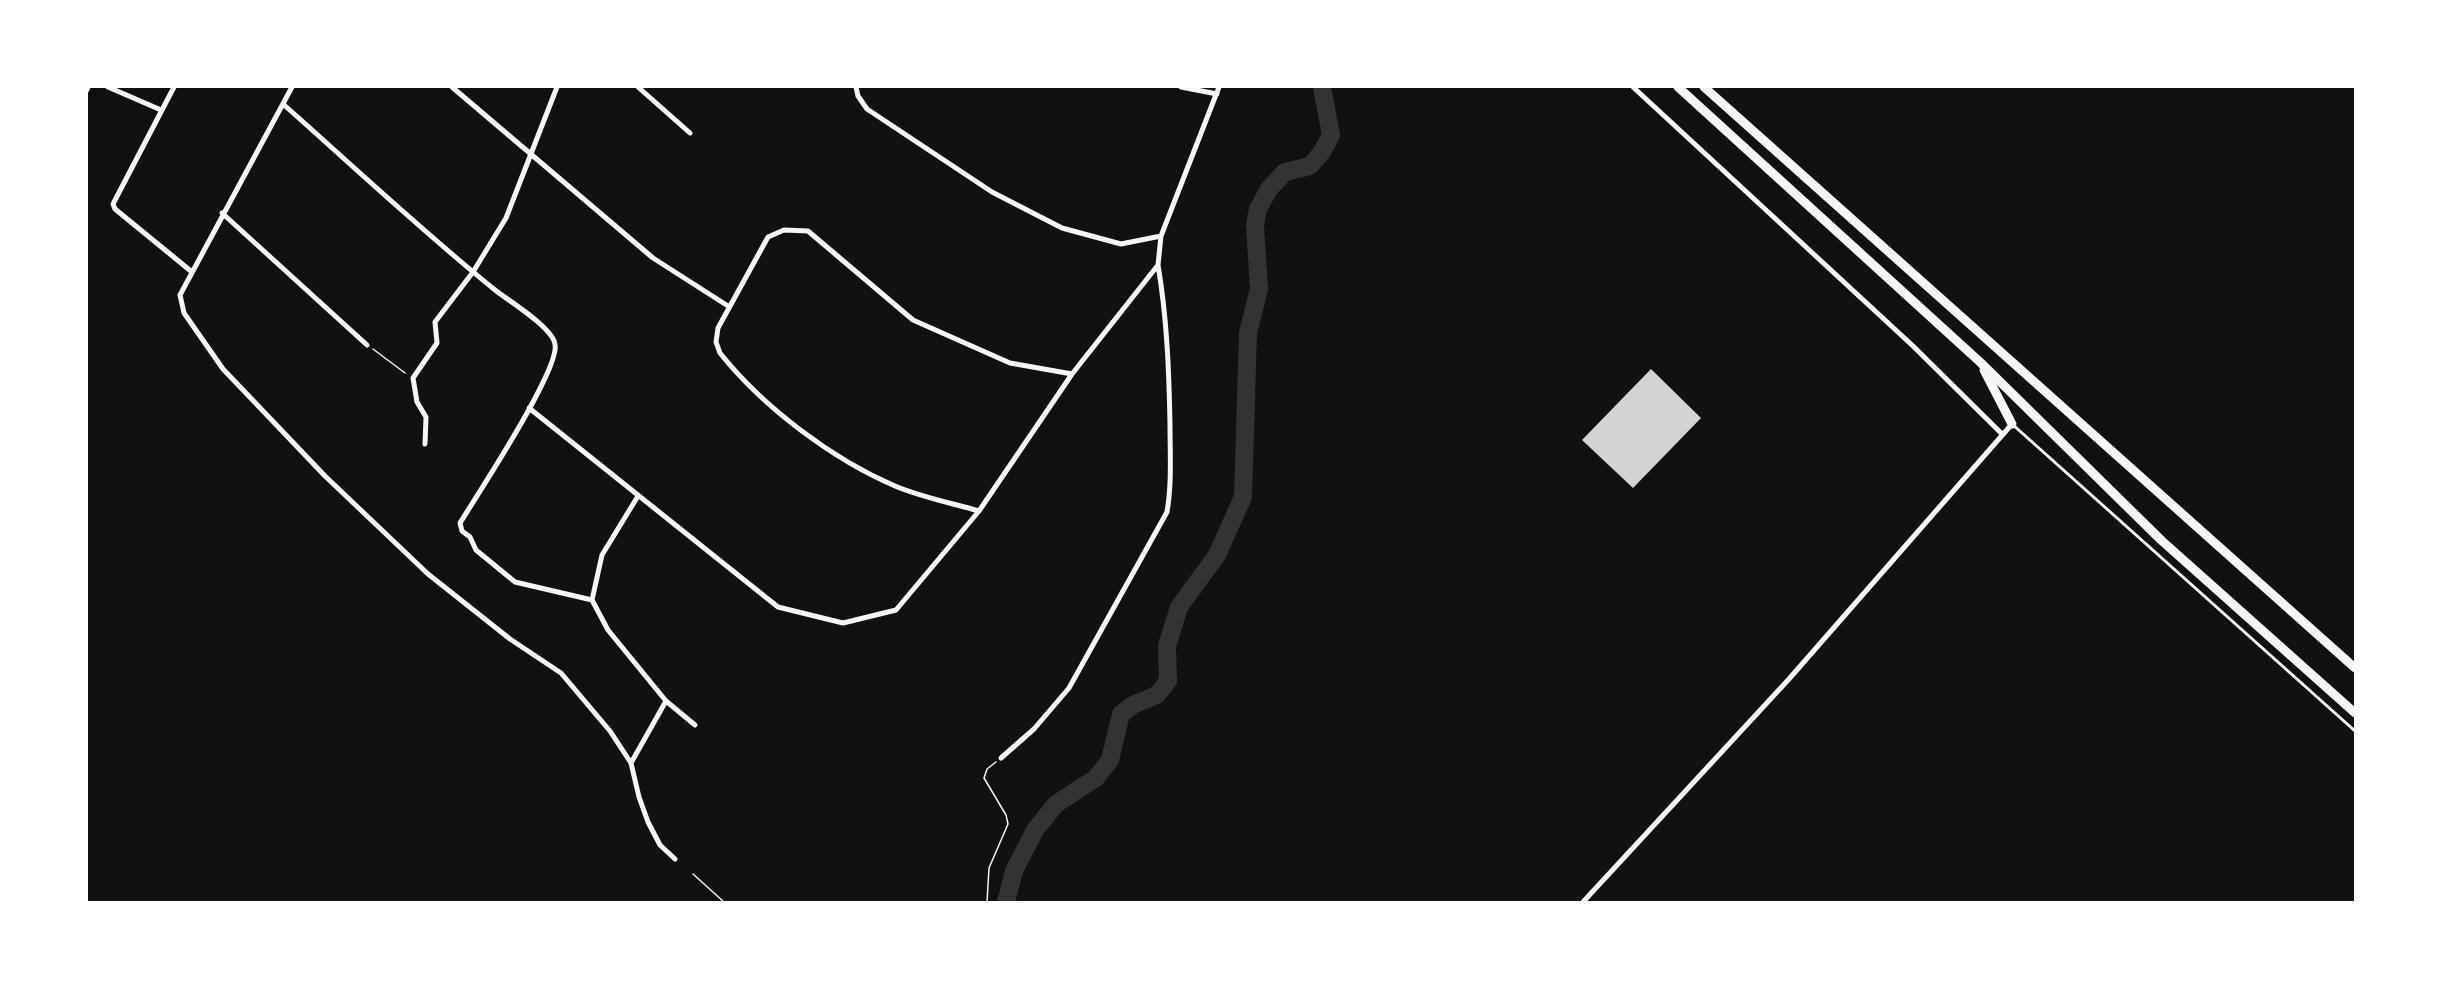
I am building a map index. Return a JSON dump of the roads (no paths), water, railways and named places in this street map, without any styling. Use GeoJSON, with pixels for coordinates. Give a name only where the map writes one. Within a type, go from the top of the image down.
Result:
{"type":"FeatureCollection","features":[{"type":"Feature","properties":{"kind":"highway"},"geometry":{"type":"LineString","coordinates":[[1678,87],[1980,362],[2161,540],[2355,713]]}},
{"type":"Feature","properties":{"kind":"highway"},"geometry":{"type":"LineString","coordinates":[[1704,87],[2355,668]]}},
{"type":"Feature","properties":{"kind":"highway"},"geometry":{"type":"LineString","coordinates":[[1980,362],[2012,424]]}},
{"type":"Feature","properties":{"kind":"street"},"geometry":{"type":"LineString","coordinates":[[108,87],[161,111]]}},
{"type":"Feature","properties":{"kind":"street"},"geometry":{"type":"LineString","coordinates":[[174,87],[113,204],[116,209],[192,272]]}},
{"type":"Feature","properties":{"kind":"street"},"geometry":{"type":"LineString","coordinates":[[292,87],[222,213],[180,295],[184,313],[223,369],[325,476],[428,574],[510,639],[561,673],[610,731],[632,763],[639,797],[648,822],[660,845],[675,859]]}},
{"type":"Feature","properties":{"kind":"street"},"geometry":{"type":"LineString","coordinates":[[452,87],[653,258],[728,306]]}},
{"type":"Feature","properties":{"kind":"street"},"geometry":{"type":"LineString","coordinates":[[425,444],[426,417],[417,402],[413,378],[437,343],[435,322],[473,272],[506,218],[557,87]]}},
{"type":"Feature","properties":{"kind":"street"},"geometry":{"type":"LineString","coordinates":[[638,87],[690,133]]}},
{"type":"Feature","properties":{"kind":"street"},"geometry":{"type":"LineString","coordinates":[[856,87],[858,96],[867,109],[992,192],[1062,228],[1121,244],[1161,236]]}},
{"type":"Feature","properties":{"kind":"street"},"geometry":{"type":"LineString","coordinates":[[1181,87],[1216,94]]}},
{"type":"Feature","properties":{"kind":"street"},"geometry":{"type":"LineString","coordinates":[[1001,758],[1034,729],[1069,688],[1167,512],[1170,491],[1169,387],[1166,310],[1158,265],[1161,236],[1219,87]]}},
{"type":"Feature","properties":{"kind":"street"},"geometry":{"type":"LineString","coordinates":[[1633,87],[1913,346],[2002,434]]}},
{"type":"Feature","properties":{"kind":"street"},"geometry":{"type":"LineString","coordinates":[[283,104],[473,272],[546,330],[555,343],[555,357],[529,408],[460,523],[462,531],[485,559],[515,582],[592,600]]}},
{"type":"Feature","properties":{"kind":"street"},"geometry":{"type":"LineString","coordinates":[[222,213],[367,345]]}},
{"type":"Feature","properties":{"kind":"street"},"geometry":{"type":"LineString","coordinates":[[979,511],[896,487],[846,462],[784,416],[720,353],[716,342],[718,328],[728,306],[768,237],[797,229],[808,231],[913,320],[1010,363],[1072,374]]}},
{"type":"Feature","properties":{"kind":"street"},"geometry":{"type":"LineString","coordinates":[[529,408],[778,607],[843,623],[896,610],[979,511],[1072,374],[1158,265]]}},
{"type":"Feature","properties":{"kind":"street"},"geometry":{"type":"LineString","coordinates":[[1583,902],[1789,679],[2012,424]]}},
{"type":"Feature","properties":{"kind":"street"},"geometry":{"type":"LineString","coordinates":[[638,496],[602,555],[592,600],[608,630],[666,701],[695,725]]}},
{"type":"Feature","properties":{"kind":"street"},"geometry":{"type":"LineString","coordinates":[[632,763],[666,701]]}},
{"type":"Feature","properties":{"kind":"lane"},"geometry":{"type":"LineString","coordinates":[[2012,424],[2355,731]]}},
{"type":"Feature","properties":{"kind":"waterway"},"geometry":{"type":"LineString","coordinates":[[1006,902],[1014,871],[1035,830],[1056,804],[1096,778],[1110,760],[1121,714],[1133,705],[1157,695],[1168,681],[1167,646],[1179,607],[1217,555],[1243,497],[1248,333],[1259,289],[1255,225],[1258,209],[1269,189],[1285,172],[1310,166],[1322,152],[1331,135],[1322,87]]}}]}
